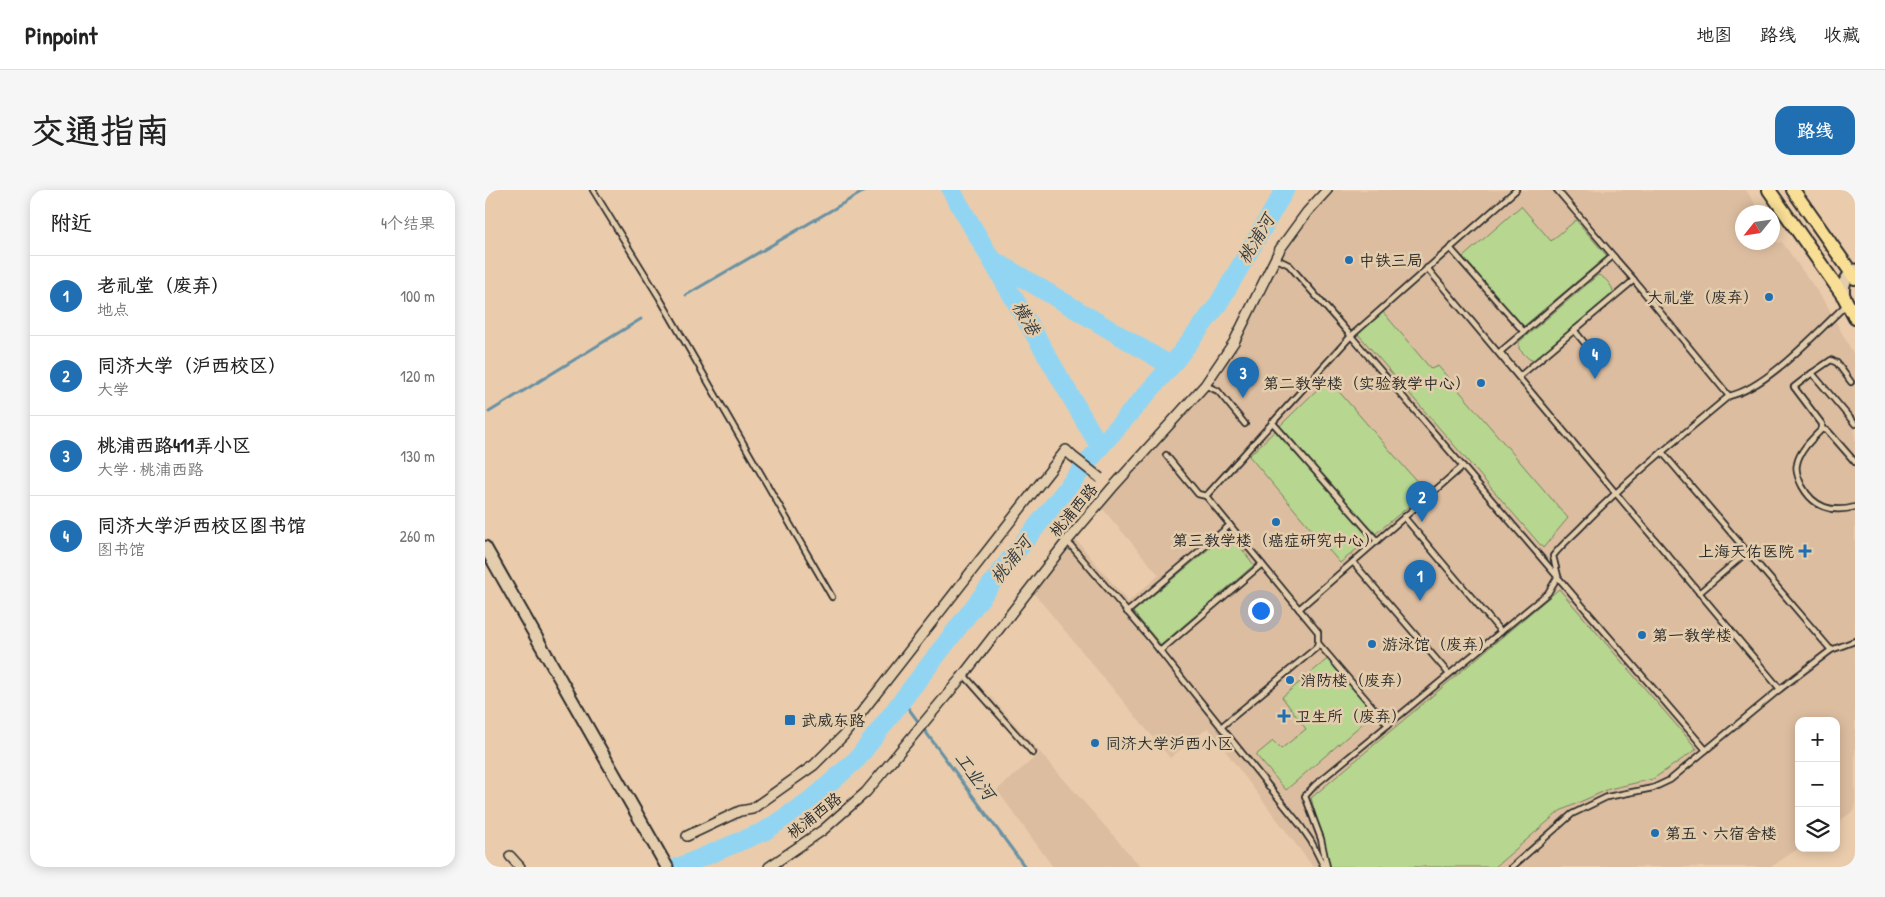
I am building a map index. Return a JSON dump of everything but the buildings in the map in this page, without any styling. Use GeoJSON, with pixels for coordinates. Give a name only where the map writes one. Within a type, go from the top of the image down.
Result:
{"type":"FeatureCollection","features":[{"type":"Feature","properties":{"kind":"main road"},"geometry":{"type":"LineString","coordinates":[[1769,190],[1846,300],[1855,318]]}},
{"type":"Feature","properties":{"kind":"main road"},"geometry":{"type":"LineString","coordinates":[[1793,190],[1854,274],[1846,278],[1843,286],[1846,300]]}},
{"type":"Feature","properties":{"kind":"main road"},"geometry":{"type":"LineString","coordinates":[[485,547],[667,867]]}},
{"type":"Feature","properties":{"kind":"street","name":"桃浦西路"},"geometry":{"type":"LineString","coordinates":[[769,867],[842,816],[866,792],[964,675],[1067,542],[1112,488],[1205,385],[1234,342],[1280,249],[1292,230],[1327,190]]}},
{"type":"Feature","properties":{"kind":"street"},"geometry":{"type":"LineString","coordinates":[[687,836],[740,811],[752,809],[801,776],[826,754],[1066,450],[1112,488]]}},
{"type":"Feature","properties":{"kind":"street"},"geometry":{"type":"LineString","coordinates":[[510,856],[520,867]]}},
{"type":"Feature","properties":{"kind":"lane"},"geometry":{"type":"LineString","coordinates":[[593,190],[659,297],[832,597]]}},
{"type":"Feature","properties":{"kind":"lane"},"geometry":{"type":"LineString","coordinates":[[1206,496],[1351,336],[1516,190]]}},
{"type":"Feature","properties":{"kind":"lane"},"geometry":{"type":"LineString","coordinates":[[1557,190],[1729,396]]}},
{"type":"Feature","properties":{"kind":"lane"},"geometry":{"type":"LineString","coordinates":[[1450,248],[1524,332]]}},
{"type":"Feature","properties":{"kind":"lane"},"geometry":{"type":"LineString","coordinates":[[1500,352],[1613,256]]}},
{"type":"Feature","properties":{"kind":"lane"},"geometry":{"type":"LineString","coordinates":[[1279,260],[1289,264],[1706,750]]}},
{"type":"Feature","properties":{"kind":"lane"},"geometry":{"type":"LineString","coordinates":[[1427,268],[1500,352],[1615,493],[1780,689]]}},
{"type":"Feature","properties":{"kind":"lane"},"geometry":{"type":"LineString","coordinates":[[1520,376],[1633,280]]}},
{"type":"Feature","properties":{"kind":"lane"},"geometry":{"type":"LineString","coordinates":[[1326,867],[1305,796],[1315,785],[1548,593],[1558,576],[1553,556],[1564,542],[1581,528],[1615,493],[1729,396],[1753,387],[1774,371],[1846,300]]}},
{"type":"Feature","properties":{"kind":"lane"},"geometry":{"type":"LineString","coordinates":[[1574,330],[1587,346]]}},
{"type":"Feature","properties":{"kind":"lane"},"geometry":{"type":"LineString","coordinates":[[1851,382],[1837,363],[1831,360],[1812,372],[1794,388],[1822,424],[1822,429],[1799,456],[1797,472],[1806,494],[1823,508],[1838,510],[1855,506]]}},
{"type":"Feature","properties":{"kind":"lane"},"geometry":{"type":"LineString","coordinates":[[1812,372],[1855,424]]}},
{"type":"Feature","properties":{"kind":"lane"},"geometry":{"type":"LineString","coordinates":[[1205,385],[1218,391],[1245,424]]}},
{"type":"Feature","properties":{"kind":"lane"},"geometry":{"type":"LineString","coordinates":[[1272,422],[1377,541]]}},
{"type":"Feature","properties":{"kind":"lane"},"geometry":{"type":"LineString","coordinates":[[1822,429],[1828,431],[1855,462]]}},
{"type":"Feature","properties":{"kind":"lane"},"geometry":{"type":"LineString","coordinates":[[1662,452],[1831,650]]}},
{"type":"Feature","properties":{"kind":"lane"},"geometry":{"type":"LineString","coordinates":[[1166,455],[1198,494],[1206,496],[1318,632],[1316,648],[1221,727]]}},
{"type":"Feature","properties":{"kind":"lane"},"geometry":{"type":"LineString","coordinates":[[1299,609],[1463,466]]}},
{"type":"Feature","properties":{"kind":"lane"},"geometry":{"type":"LineString","coordinates":[[1404,518],[1501,632]]}},
{"type":"Feature","properties":{"kind":"lane"},"geometry":{"type":"LineString","coordinates":[[1127,612],[1230,525]]}},
{"type":"Feature","properties":{"kind":"lane"},"geometry":{"type":"LineString","coordinates":[[1067,542],[1160,651],[1300,825],[1326,867]]}},
{"type":"Feature","properties":{"kind":"lane"},"geometry":{"type":"LineString","coordinates":[[1699,592],[1747,552]]}},
{"type":"Feature","properties":{"kind":"lane"},"geometry":{"type":"LineString","coordinates":[[1353,562],[1449,674]]}},
{"type":"Feature","properties":{"kind":"lane"},"geometry":{"type":"LineString","coordinates":[[1160,651],[1262,564]]}},
{"type":"Feature","properties":{"kind":"lane"},"geometry":{"type":"LineString","coordinates":[[1511,867],[1572,814],[1607,798],[1653,788],[1670,780],[1780,689],[1831,650],[1855,641]]}},
{"type":"Feature","properties":{"kind":"lane"},"geometry":{"type":"LineString","coordinates":[[1318,643],[1388,725]]}},
{"type":"Feature","properties":{"kind":"lane"},"geometry":{"type":"LineString","coordinates":[[964,675],[1033,752]]}},
{"type":"Feature","properties":{"kind":"shaded area"},"geometry":{"type":"Polygon","coordinates":[[[1329,190],[1746,190],[1756,205],[1735,205],[1735,250],[1780,250],[1780,242],[1782,242],[1827,305],[1855,357],[1855,810],[1840,820],[1840,717],[1795,717],[1795,851],[1771,867],[1313,867],[1208,728],[1170,758],[1032,591],[1074,537],[1128,602],[1159,575],[1101,507],[1209,387],[1229,358],[1301,223],[1329,190]]]}},
{"type":"Feature","properties":{"kind":"shaded area"},"geometry":{"type":"Polygon","coordinates":[[[972,675],[1141,867],[1053,867],[997,790],[1039,754],[972,675]]]}},
{"type":"Feature","properties":{"kind":"green space"},"geometry":{"type":"Polygon","coordinates":[[[1521,206],[1551,241],[1576,220],[1607,256],[1523,327],[1463,257],[1521,206]]]}},
{"type":"Feature","properties":{"kind":"green space"},"geometry":{"type":"Polygon","coordinates":[[[1598,275],[1608,282],[1613,293],[1535,360],[1529,359],[1519,349],[1519,342],[1598,275]]]}},
{"type":"Feature","properties":{"kind":"green space"},"geometry":{"type":"Polygon","coordinates":[[[1383,312],[1431,369],[1438,366],[1568,518],[1543,548],[1358,334],[1383,312]]]}},
{"type":"Feature","properties":{"kind":"green space"},"geometry":{"type":"Polygon","coordinates":[[[1328,379],[1426,492],[1340,563],[1249,456],[1328,379]]]}},
{"type":"Feature","properties":{"kind":"green space"},"geometry":{"type":"Polygon","coordinates":[[[1229,532],[1254,565],[1161,645],[1133,612],[1229,532]]]}},
{"type":"Feature","properties":{"kind":"green space"},"geometry":{"type":"Polygon","coordinates":[[[1559,589],[1697,749],[1653,779],[1609,789],[1560,811],[1495,867],[1330,867],[1311,798],[1559,589]]]}},
{"type":"Feature","properties":{"kind":"green space"},"geometry":{"type":"Polygon","coordinates":[[[1331,656],[1377,711],[1286,790],[1256,755],[1273,741],[1281,749],[1306,729],[1282,697],[1331,656]]]}},
{"type":"Feature","properties":{"kind":"waterway"},"geometry":{"type":"LineString","coordinates":[[686,295],[866,190]]}},
{"type":"Feature","properties":{"kind":"waterway","name":"横港"},"geometry":{"type":"LineString","coordinates":[[951,190],[1100,447]]}},
{"type":"Feature","properties":{"kind":"waterway","name":"桃浦河"},"geometry":{"type":"LineString","coordinates":[[679,867],[765,831],[816,796],[858,758],[1012,557],[1100,447],[1171,366],[1217,306],[1285,190]]}},
{"type":"Feature","properties":{"kind":"waterway"},"geometry":{"type":"LineString","coordinates":[[993,260],[1171,366]]}},
{"type":"Feature","properties":{"kind":"waterway"},"geometry":{"type":"LineString","coordinates":[[489,412],[641,319]]}},
{"type":"Feature","properties":{"kind":"waterway","name":"工业河"},"geometry":{"type":"LineString","coordinates":[[903,701],[1025,867]]}},
{"type":"Feature","properties":{"kind":"place","name":"中铁三局"},"geometry":{"type":"Point","coordinates":[1349,260]}},
{"type":"Feature","properties":{"kind":"place","name":"大礼堂（废弃）"},"geometry":{"type":"Point","coordinates":[1769,297]}},
{"type":"Feature","properties":{"kind":"place","name":"同济大学沪西校区图书馆"},"geometry":{"type":"Point","coordinates":[1595,379]}},
{"type":"Feature","properties":{"kind":"place","name":"第二教学楼（实验教学中心）"},"geometry":{"type":"Point","coordinates":[1481,383]}},
{"type":"Feature","properties":{"kind":"place","name":"桃浦西路411弄小区"},"geometry":{"type":"Point","coordinates":[1243,398]}},
{"type":"Feature","properties":{"kind":"place","name":"第三教学楼（癌症研究中心）"},"geometry":{"type":"Point","coordinates":[1276,522]}},
{"type":"Feature","properties":{"kind":"place","name":"同济大学（沪西校区）"},"geometry":{"type":"Point","coordinates":[1422,522]}},
{"type":"Feature","properties":{"kind":"place","name":"上海天佑医院"},"geometry":{"type":"Point","coordinates":[1805,551]}},
{"type":"Feature","properties":{"kind":"place","name":"老礼堂（废弃）"},"geometry":{"type":"Point","coordinates":[1420,601]}},
{"type":"Feature","properties":{"kind":"place","name":"第一教学楼"},"geometry":{"type":"Point","coordinates":[1642,635]}},
{"type":"Feature","properties":{"kind":"place","name":"游泳馆（废弃）"},"geometry":{"type":"Point","coordinates":[1372,644]}},
{"type":"Feature","properties":{"kind":"place","name":"消防楼（废弃）"},"geometry":{"type":"Point","coordinates":[1290,680]}},
{"type":"Feature","properties":{"kind":"place","name":"卫生所（废弃）"},"geometry":{"type":"Point","coordinates":[1284,716]}},
{"type":"Feature","properties":{"kind":"place","name":"武威东路"},"geometry":{"type":"Point","coordinates":[790,720]}},
{"type":"Feature","properties":{"kind":"place","name":"同济大学沪西小区"},"geometry":{"type":"Point","coordinates":[1095,743]}},
{"type":"Feature","properties":{"kind":"place","name":"第五、六宿舍楼"},"geometry":{"type":"Point","coordinates":[1655,833]}}]}
